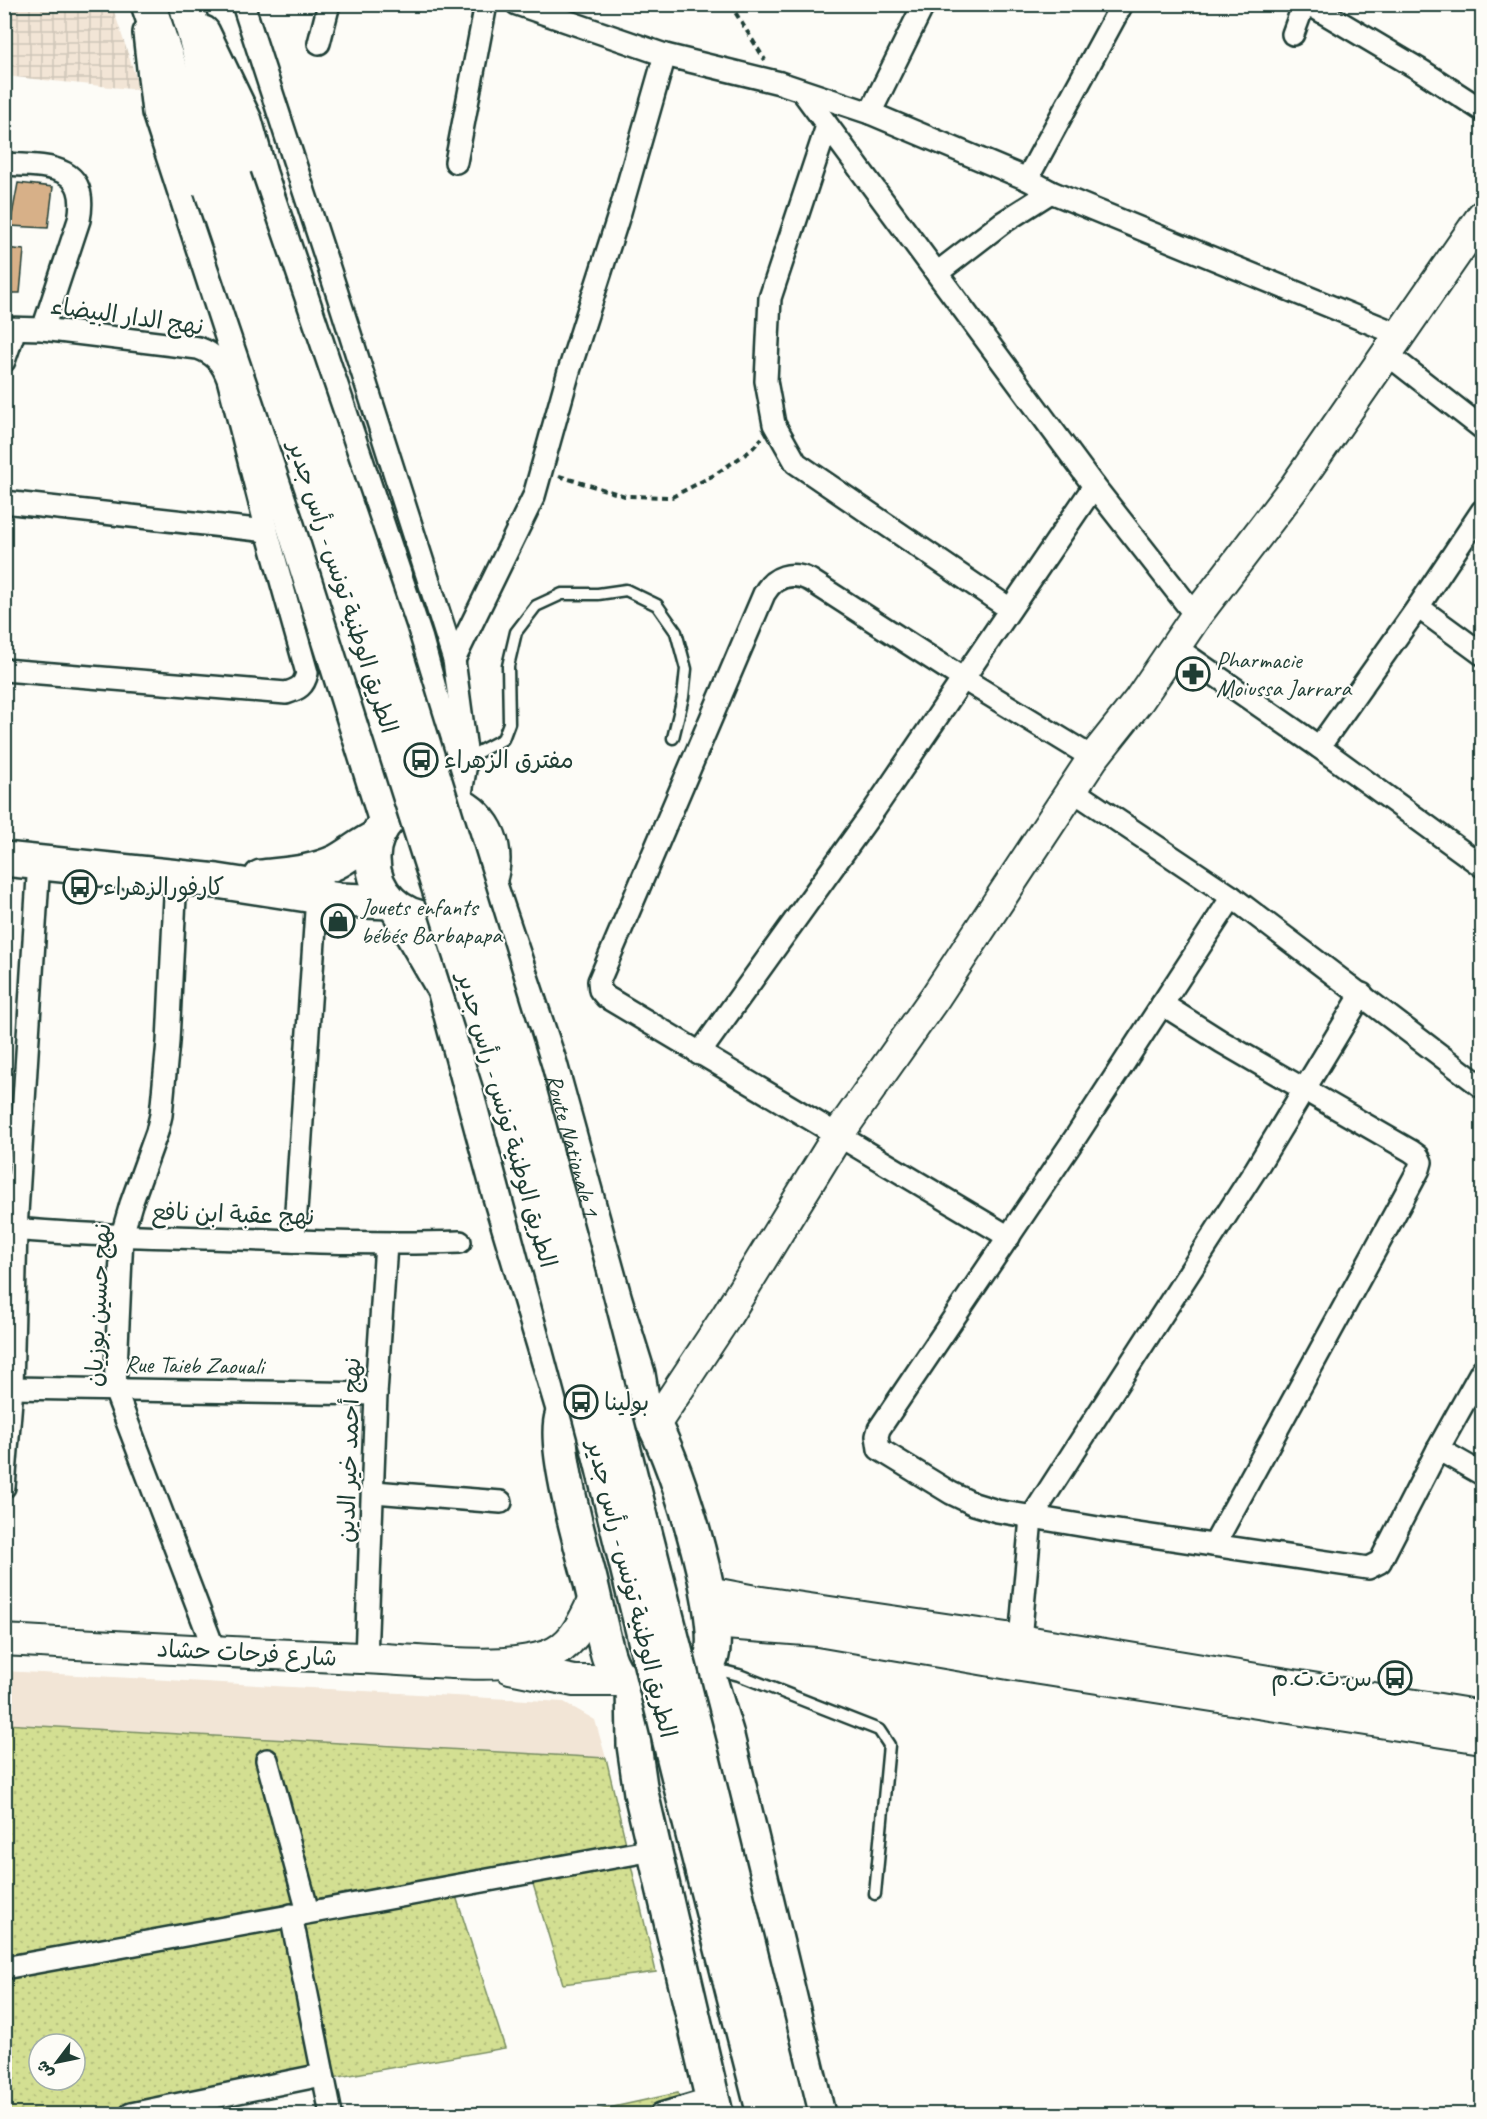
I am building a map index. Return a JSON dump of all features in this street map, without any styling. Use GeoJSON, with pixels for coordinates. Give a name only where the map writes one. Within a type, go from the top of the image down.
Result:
{"type":"FeatureCollection","features":[{"type":"Feature","properties":{"kind":"main road","name":"الطريق الوطنية تونس - رأس جدير"},"geometry":{"type":"LineString","coordinates":[[148,4],[223,183],[390,635],[524,1071],[577,1267],[704,1763],[790,2115]]}},
{"type":"Feature","properties":{"kind":"main road"},"geometry":{"type":"LineString","coordinates":[[148,4],[159,112],[287,505],[381,829],[373,854],[374,871],[380,887],[444,989],[515,1249],[564,1412]]}},
{"type":"Feature","properties":{"kind":"main road","name":"الطريق الوطنية تونس - رأس جدير"},"geometry":{"type":"LineString","coordinates":[[188,4],[223,183],[321,514],[499,1078],[597,1444],[764,2115]]}},
{"type":"Feature","properties":{"kind":"main road"},"geometry":{"type":"LineString","coordinates":[[188,4],[245,121],[260,174],[416,640],[447,756],[452,802]]}},
{"type":"Feature","properties":{"kind":"main road"},"geometry":{"type":"LineString","coordinates":[[4,859],[176,876],[393,905],[416,917],[438,919],[459,913],[477,900],[489,882],[492,852],[489,837],[482,824],[471,813],[452,802],[429,799],[413,802],[398,810],[381,829],[336,861],[310,870],[217,881]]}},
{"type":"Feature","properties":{"kind":"main road","name":"Route Nationale 1"},"geometry":{"type":"LineString","coordinates":[[489,882],[550,1064],[649,1418],[686,1508],[710,1608],[712,1655],[706,1667]]}},
{"type":"Feature","properties":{"kind":"main road"},"geometry":{"type":"LineString","coordinates":[[649,1418],[625,1393],[601,1389],[577,1396],[568,1403],[564,1412],[560,1428],[561,1449],[594,1599],[611,1662],[618,1674],[630,1682],[676,1679],[706,1667],[726,1732],[818,2115]]}},
{"type":"Feature","properties":{"kind":"main road"},"geometry":{"type":"LineString","coordinates":[[630,1682],[634,1745],[641,1793],[714,2107]]}},
{"type":"Feature","properties":{"kind":"street"},"geometry":{"type":"LineString","coordinates":[[243,4],[454,660],[467,758],[452,802]]}},
{"type":"Feature","properties":{"kind":"street"},"geometry":{"type":"LineString","coordinates":[[319,43],[329,4]]}},
{"type":"Feature","properties":{"kind":"street"},"geometry":{"type":"LineString","coordinates":[[456,162],[486,4]]}},
{"type":"Feature","properties":{"kind":"street"},"geometry":{"type":"LineString","coordinates":[[517,4],[665,55],[780,83],[870,113],[1027,179],[1051,192],[1393,344],[1482,428]]}},
{"type":"Feature","properties":{"kind":"street"},"geometry":{"type":"LineString","coordinates":[[870,113],[924,4]]}},
{"type":"Feature","properties":{"kind":"street"},"geometry":{"type":"LineString","coordinates":[[1027,179],[1122,4]]}},
{"type":"Feature","properties":{"kind":"street"},"geometry":{"type":"LineString","coordinates":[[1293,33],[1304,4]]}},
{"type":"Feature","properties":{"kind":"street"},"geometry":{"type":"LineString","coordinates":[[1310,4],[1482,110]]}},
{"type":"Feature","properties":{"kind":"street"},"geometry":{"type":"LineString","coordinates":[[454,660],[534,496],[569,371],[620,212],[665,55]]}},
{"type":"Feature","properties":{"kind":"street"},"geometry":{"type":"LineString","coordinates":[[802,92],[1094,486],[1196,616]]}},
{"type":"Feature","properties":{"kind":"street"},"geometry":{"type":"LineString","coordinates":[[827,126],[770,298],[766,381],[774,424],[796,463],[1010,609]]}},
{"type":"Feature","properties":{"kind":"street"},"geometry":{"type":"LineString","coordinates":[[4,164],[45,166],[64,172],[72,178],[79,189],[82,203],[79,220],[43,329]]}},
{"type":"Feature","properties":{"kind":"street"},"geometry":{"type":"LineString","coordinates":[[937,273],[1002,223],[1051,192]]}},
{"type":"Feature","properties":{"kind":"street"},"geometry":{"type":"LineString","coordinates":[[649,1418],[726,1317],[838,1135],[936,996],[1093,758],[1139,700],[1196,616],[1296,485],[1482,216]]}},
{"type":"Feature","properties":{"kind":"street"},"geometry":{"type":"LineString","coordinates":[[4,361],[10,328]]}},
{"type":"Feature","properties":{"kind":"street","name":"نهج الدار البيضاء"},"geometry":{"type":"LineString","coordinates":[[4,670],[286,693],[304,684],[308,673],[267,531],[228,379],[217,359],[210,352],[198,348],[43,329],[10,328]]}},
{"type":"Feature","properties":{"kind":"street"},"geometry":{"type":"LineString","coordinates":[[699,1054],[874,810],[1094,486]]}},
{"type":"Feature","properties":{"kind":"street"},"geometry":{"type":"LineString","coordinates":[[4,502],[267,531]]}},
{"type":"Feature","properties":{"kind":"street"},"geometry":{"type":"LineString","coordinates":[[1319,747],[1418,607],[1482,511]]}},
{"type":"Feature","properties":{"kind":"street"},"geometry":{"type":"LineString","coordinates":[[1009,1237],[606,997],[600,990],[599,981],[769,586],[784,576],[800,575],[1093,758]]}},
{"type":"Feature","properties":{"kind":"street"},"geometry":{"type":"LineString","coordinates":[[1418,607],[1482,654]]}},
{"type":"Feature","properties":{"kind":"street"},"geometry":{"type":"LineString","coordinates":[[1175,647],[1319,747],[1482,866]]}},
{"type":"Feature","properties":{"kind":"street"},"geometry":{"type":"LineString","coordinates":[[1072,790],[1232,897],[1482,1087]]}},
{"type":"Feature","properties":{"kind":"street"},"geometry":{"type":"LineString","coordinates":[[4,1487],[12,1388],[10,1228],[39,861]]}},
{"type":"Feature","properties":{"kind":"street","name":"نهج حسين بوزيان"},"geometry":{"type":"LineString","coordinates":[[176,876],[168,1042],[161,1115],[123,1235],[115,1390],[215,1652]]}},
{"type":"Feature","properties":{"kind":"street"},"geometry":{"type":"LineString","coordinates":[[294,1241],[317,896]]}},
{"type":"Feature","properties":{"kind":"street"},"geometry":{"type":"LineString","coordinates":[[1232,897],[1009,1237],[879,1429],[877,1443],[879,1449],[923,1477],[959,1496],[997,1511],[1361,1568],[1376,1566],[1380,1562],[1482,1370]]}},
{"type":"Feature","properties":{"kind":"street"},"geometry":{"type":"LineString","coordinates":[[1020,1640],[1031,1518],[1256,1169],[1362,994]]}},
{"type":"Feature","properties":{"kind":"street"},"geometry":{"type":"LineString","coordinates":[[1162,1004],[1411,1151],[1420,1159],[1420,1165],[1214,1545]]}},
{"type":"Feature","properties":{"kind":"street","name":"نهج عقبة ابن نافع"},"geometry":{"type":"LineString","coordinates":[[10,1228],[123,1235],[386,1244],[460,1242]]}},
{"type":"Feature","properties":{"kind":"street","name":"نهج أحمد خير الدين"},"geometry":{"type":"LineString","coordinates":[[366,1658],[376,1394],[386,1244]]}},
{"type":"Feature","properties":{"kind":"street","name":"Rue Taieb Zaouali"},"geometry":{"type":"LineString","coordinates":[[12,1388],[376,1394]]}},
{"type":"Feature","properties":{"kind":"street"},"geometry":{"type":"LineString","coordinates":[[1438,1449],[1482,1474]]}},
{"type":"Feature","properties":{"kind":"street"},"geometry":{"type":"LineString","coordinates":[[374,1492],[501,1502]]}},
{"type":"Feature","properties":{"kind":"street"},"geometry":{"type":"LineString","coordinates":[[489,1663],[533,1659],[556,1652],[576,1635],[594,1599]]}},
{"type":"Feature","properties":{"kind":"street"},"geometry":{"type":"LineString","coordinates":[[710,1608],[755,1601],[1020,1640],[1482,1716]]}},
{"type":"Feature","properties":{"kind":"street"},"geometry":{"type":"LineString","coordinates":[[710,1608],[818,1631],[1015,1665],[1482,1738]]}},
{"type":"Feature","properties":{"kind":"street","name":"شارع فرحات حشاد"},"geometry":{"type":"LineString","coordinates":[[4,1640],[215,1652],[489,1663]]}},
{"type":"Feature","properties":{"kind":"street"},"geometry":{"type":"LineString","coordinates":[[489,1663],[574,1681],[630,1682]]}},
{"type":"Feature","properties":{"kind":"street"},"geometry":{"type":"LineString","coordinates":[[267,1760],[300,1914],[322,2075],[331,2115]]}},
{"type":"Feature","properties":{"kind":"street"},"geometry":{"type":"LineString","coordinates":[[4,1968],[653,1850]]}},
{"type":"Feature","properties":{"kind":"street"},"geometry":{"type":"LineString","coordinates":[[130,2115],[322,2075]]}},
{"type":"Feature","properties":{"kind":"street"},"geometry":{"type":"LineString","coordinates":[[661,2115],[714,2107]]}},
{"type":"Feature","properties":{"kind":"lane"},"geometry":{"type":"LineString","coordinates":[[467,758],[503,739],[509,723],[508,666],[516,632],[536,606],[562,594],[598,594],[626,590],[657,605],[676,632],[686,669],[683,697],[673,738]]}},
{"type":"Feature","properties":{"kind":"lane"},"geometry":{"type":"LineString","coordinates":[[706,1667],[739,1675],[879,1730],[883,1735],[889,1745],[874,1893]]}},
{"type":"Feature","properties":{"kind":"path"},"geometry":{"type":"LineString","coordinates":[[730,4],[780,83]]}},
{"type":"Feature","properties":{"kind":"path"},"geometry":{"type":"LineString","coordinates":[[542,470],[625,496],[672,497],[714,475],[750,451],[774,424]]}},
{"type":"Feature","properties":{"kind":"shaded area"},"geometry":{"type":"Polygon","coordinates":[[[4,5],[112,5],[140,90],[5,76],[4,5]]]}},
{"type":"Feature","properties":{"kind":"shaded area"},"geometry":{"type":"Polygon","coordinates":[[[4,1671],[564,1702],[595,1720],[606,1758],[5,1724],[4,1671]]]}},
{"type":"Feature","properties":{"kind":"green space"},"geometry":{"type":"Polygon","coordinates":[[[4,1724],[606,1758],[656,1972],[563,1984],[530,1874],[454,1890],[505,2048],[166,2107],[168,2114],[5,2114],[4,1724]]]}},
{"type":"Feature","properties":{"kind":"green space"},"geometry":{"type":"Polygon","coordinates":[[[678,2093],[684,2114],[581,2114],[678,2093]]]}},
{"type":"Feature","properties":{"kind":"building"},"geometry":{"type":"Polygon","coordinates":[[[18,183],[53,187],[48,228],[10,226],[18,183]]]}},
{"type":"Feature","properties":{"kind":"building"},"geometry":{"type":"Polygon","coordinates":[[[4,248],[24,250],[20,293],[4,293],[4,248]]]}},
{"type":"Feature","properties":{"kind":"place","name":"Pharmacie Moiussa Jarrara"},"geometry":{"type":"Point","coordinates":[1193,674]}},
{"type":"Feature","properties":{"kind":"place","name":"مفترق الزهراء"},"geometry":{"type":"Point","coordinates":[421,760]}},
{"type":"Feature","properties":{"kind":"place","name":"كارفورالزهراء"},"geometry":{"type":"Point","coordinates":[80,887]}},
{"type":"Feature","properties":{"kind":"place","name":"Jouets enfants bébés Barbapapa"},"geometry":{"type":"Point","coordinates":[338,921]}},
{"type":"Feature","properties":{"kind":"place","name":"بولينا"},"geometry":{"type":"Point","coordinates":[581,1402]}},
{"type":"Feature","properties":{"kind":"place","name":"س.ت.ت.م"},"geometry":{"type":"Point","coordinates":[1395,1678]}}]}
